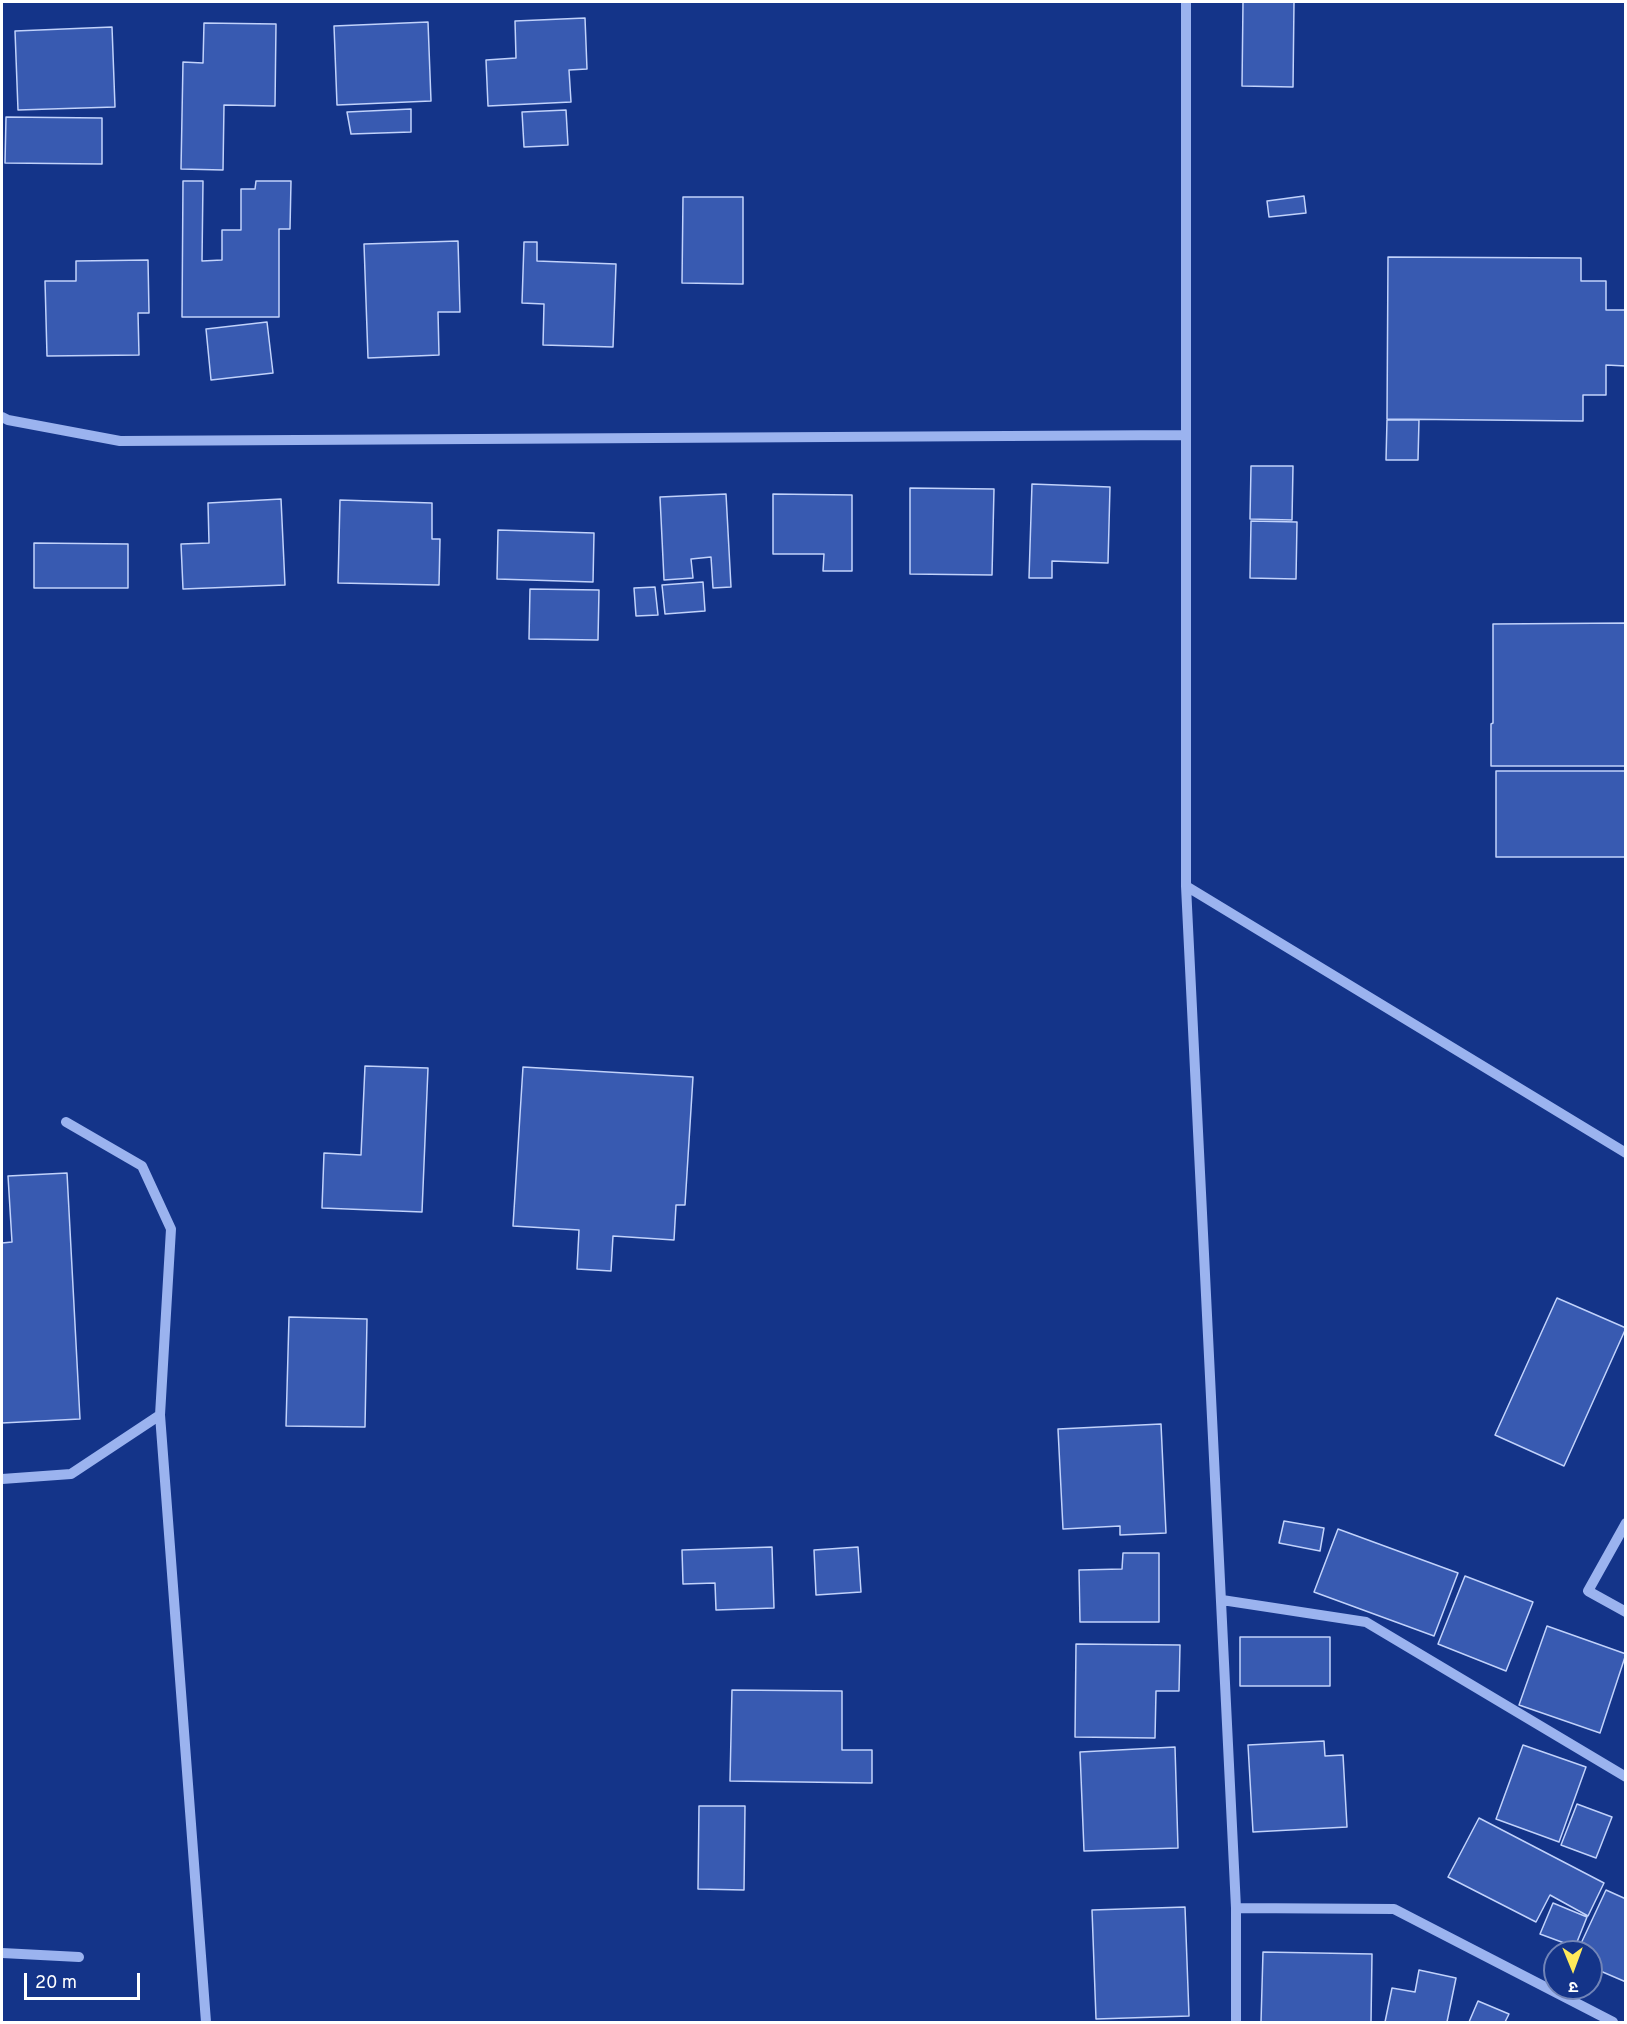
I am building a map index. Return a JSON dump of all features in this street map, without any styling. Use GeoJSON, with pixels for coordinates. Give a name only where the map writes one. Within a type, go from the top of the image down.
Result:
{"type":"FeatureCollection","features":[{"type":"Feature","properties":{"kind":"street"},"geometry":{"type":"LineString","coordinates":[[1186,2],[1186,886],[1236,1908],[1236,2022]]}},
{"type":"Feature","properties":{"kind":"street"},"geometry":{"type":"LineString","coordinates":[[2,417],[60,431],[120,441],[1186,435]]}},
{"type":"Feature","properties":{"kind":"street"},"geometry":{"type":"LineString","coordinates":[[1186,886],[1626,1153]]}},
{"type":"Feature","properties":{"kind":"street"},"geometry":{"type":"LineString","coordinates":[[66,1122],[142,1166],[171,1229],[160,1415],[206,2022]]}},
{"type":"Feature","properties":{"kind":"street"},"geometry":{"type":"LineString","coordinates":[[2,1479],[71,1474],[160,1415]]}},
{"type":"Feature","properties":{"kind":"street"},"geometry":{"type":"LineString","coordinates":[[1626,1523],[1588,1591],[1626,1612]]}},
{"type":"Feature","properties":{"kind":"street"},"geometry":{"type":"LineString","coordinates":[[1222,1600],[1366,1622],[1626,1777]]}},
{"type":"Feature","properties":{"kind":"street"},"geometry":{"type":"LineString","coordinates":[[1236,1908],[1394,1909],[1613,2022]]}},
{"type":"Feature","properties":{"kind":"street"},"geometry":{"type":"LineString","coordinates":[[2,1953],[79,1957]]}},
{"type":"Feature","properties":{"kind":"building"},"geometry":{"type":"Polygon","coordinates":[[[1243,2],[1294,2],[1293,87],[1242,86],[1243,2]]]}},
{"type":"Feature","properties":{"kind":"building"},"geometry":{"type":"Polygon","coordinates":[[[585,18],[587,69],[569,70],[571,102],[488,106],[486,60],[516,58],[515,21],[585,18]]]}},
{"type":"Feature","properties":{"kind":"building"},"geometry":{"type":"Polygon","coordinates":[[[428,22],[431,101],[337,105],[334,26],[428,22]]]}},
{"type":"Feature","properties":{"kind":"building"},"geometry":{"type":"Polygon","coordinates":[[[204,23],[276,24],[275,106],[224,105],[223,170],[181,169],[183,62],[203,63],[204,23]]]}},
{"type":"Feature","properties":{"kind":"building"},"geometry":{"type":"Polygon","coordinates":[[[112,27],[115,107],[18,110],[15,31],[112,27]]]}},
{"type":"Feature","properties":{"kind":"building"},"geometry":{"type":"Polygon","coordinates":[[[411,109],[411,132],[351,134],[347,112],[411,109]]]}},
{"type":"Feature","properties":{"kind":"building"},"geometry":{"type":"Polygon","coordinates":[[[566,110],[568,145],[524,147],[522,112],[566,110]]]}},
{"type":"Feature","properties":{"kind":"building"},"geometry":{"type":"Polygon","coordinates":[[[6,117],[102,118],[102,164],[5,163],[6,117]]]}},
{"type":"Feature","properties":{"kind":"building"},"geometry":{"type":"Polygon","coordinates":[[[183,181],[203,181],[202,261],[222,260],[222,230],[241,230],[241,189],[255,189],[256,181],[291,181],[290,229],[279,229],[279,317],[182,317],[183,181]]]}},
{"type":"Feature","properties":{"kind":"building"},"geometry":{"type":"Polygon","coordinates":[[[1304,196],[1306,213],[1269,217],[1267,201],[1304,196]]]}},
{"type":"Feature","properties":{"kind":"building"},"geometry":{"type":"Polygon","coordinates":[[[683,197],[743,197],[743,284],[682,283],[683,197]]]}},
{"type":"Feature","properties":{"kind":"building"},"geometry":{"type":"Polygon","coordinates":[[[458,241],[460,312],[438,312],[439,355],[368,358],[364,244],[458,241]]]}},
{"type":"Feature","properties":{"kind":"building"},"geometry":{"type":"Polygon","coordinates":[[[524,242],[537,242],[537,261],[616,264],[613,347],[543,345],[544,304],[522,303],[524,242]]]}},
{"type":"Feature","properties":{"kind":"building"},"geometry":{"type":"Polygon","coordinates":[[[1388,257],[1581,258],[1581,281],[1606,281],[1606,310],[1626,310],[1626,366],[1606,365],[1606,395],[1583,395],[1583,421],[1387,419],[1388,257]]]}},
{"type":"Feature","properties":{"kind":"building"},"geometry":{"type":"Polygon","coordinates":[[[148,260],[149,313],[138,313],[139,355],[47,356],[45,281],[76,281],[76,261],[148,260]]]}},
{"type":"Feature","properties":{"kind":"building"},"geometry":{"type":"Polygon","coordinates":[[[267,322],[273,373],[211,380],[206,329],[267,322]]]}},
{"type":"Feature","properties":{"kind":"building"},"geometry":{"type":"Polygon","coordinates":[[[1387,420],[1419,420],[1418,460],[1386,460],[1387,420]]]}},
{"type":"Feature","properties":{"kind":"building"},"geometry":{"type":"Polygon","coordinates":[[[1251,466],[1293,466],[1292,520],[1250,519],[1251,466]]]}},
{"type":"Feature","properties":{"kind":"building"},"geometry":{"type":"Polygon","coordinates":[[[1032,484],[1110,487],[1108,563],[1052,561],[1052,578],[1029,578],[1032,484]]]}},
{"type":"Feature","properties":{"kind":"building"},"geometry":{"type":"Polygon","coordinates":[[[910,488],[994,489],[992,575],[910,574],[910,488]]]}},
{"type":"Feature","properties":{"kind":"building"},"geometry":{"type":"Polygon","coordinates":[[[726,494],[731,587],[713,588],[711,557],[691,559],[693,578],[664,580],[660,497],[726,494]]]}},
{"type":"Feature","properties":{"kind":"building"},"geometry":{"type":"Polygon","coordinates":[[[773,494],[852,495],[852,571],[823,571],[824,554],[773,554],[773,494]]]}},
{"type":"Feature","properties":{"kind":"building"},"geometry":{"type":"Polygon","coordinates":[[[281,499],[285,585],[183,589],[181,544],[209,543],[208,503],[281,499]]]}},
{"type":"Feature","properties":{"kind":"building"},"geometry":{"type":"Polygon","coordinates":[[[340,500],[432,503],[432,539],[440,539],[439,585],[338,583],[340,500]]]}},
{"type":"Feature","properties":{"kind":"building"},"geometry":{"type":"Polygon","coordinates":[[[1251,521],[1297,522],[1296,579],[1250,578],[1251,521]]]}},
{"type":"Feature","properties":{"kind":"building"},"geometry":{"type":"Polygon","coordinates":[[[498,530],[594,533],[593,582],[497,579],[498,530]]]}},
{"type":"Feature","properties":{"kind":"building"},"geometry":{"type":"Polygon","coordinates":[[[34,543],[128,544],[128,588],[34,588],[34,543]]]}},
{"type":"Feature","properties":{"kind":"building"},"geometry":{"type":"Polygon","coordinates":[[[703,582],[705,611],[665,614],[662,585],[703,582]]]}},
{"type":"Feature","properties":{"kind":"building"},"geometry":{"type":"Polygon","coordinates":[[[655,587],[658,615],[636,616],[634,588],[655,587]]]}},
{"type":"Feature","properties":{"kind":"building"},"geometry":{"type":"Polygon","coordinates":[[[530,589],[599,590],[598,640],[529,639],[530,589]]]}},
{"type":"Feature","properties":{"kind":"building"},"geometry":{"type":"Polygon","coordinates":[[[1626,623],[1626,766],[1491,766],[1493,624],[1626,623]]]}},
{"type":"Feature","properties":{"kind":"building"},"geometry":{"type":"Polygon","coordinates":[[[1496,771],[1626,771],[1626,857],[1496,857],[1496,771]]]}},
{"type":"Feature","properties":{"kind":"building"},"geometry":{"type":"Polygon","coordinates":[[[365,1066],[428,1068],[422,1212],[322,1208],[324,1153],[361,1155],[365,1066]]]}},
{"type":"Feature","properties":{"kind":"building"},"geometry":{"type":"Polygon","coordinates":[[[523,1067],[693,1077],[685,1205],[676,1205],[674,1240],[613,1236],[611,1271],[577,1269],[579,1230],[513,1226],[523,1067]]]}},
{"type":"Feature","properties":{"kind":"building"},"geometry":{"type":"Polygon","coordinates":[[[67,1173],[80,1419],[2,1423],[2,1243],[12,1242],[8,1176],[67,1173]]]}},
{"type":"Feature","properties":{"kind":"building"},"geometry":{"type":"Polygon","coordinates":[[[1557,1298],[1626,1328],[1564,1466],[1495,1435],[1557,1298]]]}},
{"type":"Feature","properties":{"kind":"building"},"geometry":{"type":"Polygon","coordinates":[[[289,1317],[367,1319],[365,1427],[286,1426],[289,1317]]]}},
{"type":"Feature","properties":{"kind":"building"},"geometry":{"type":"Polygon","coordinates":[[[1161,1424],[1166,1533],[1120,1535],[1120,1526],[1063,1529],[1058,1429],[1161,1424]]]}},
{"type":"Feature","properties":{"kind":"building"},"geometry":{"type":"Polygon","coordinates":[[[1284,1521],[1324,1528],[1320,1551],[1279,1543],[1284,1521]]]}},
{"type":"Feature","properties":{"kind":"building"},"geometry":{"type":"Polygon","coordinates":[[[1338,1529],[1458,1573],[1434,1636],[1314,1592],[1338,1529]]]}},
{"type":"Feature","properties":{"kind":"building"},"geometry":{"type":"Polygon","coordinates":[[[772,1547],[774,1608],[716,1610],[715,1583],[683,1584],[682,1550],[772,1547]]]}},
{"type":"Feature","properties":{"kind":"building"},"geometry":{"type":"Polygon","coordinates":[[[858,1547],[861,1592],[816,1595],[814,1550],[858,1547]]]}},
{"type":"Feature","properties":{"kind":"building"},"geometry":{"type":"Polygon","coordinates":[[[1123,1553],[1159,1553],[1159,1622],[1080,1622],[1079,1570],[1122,1569],[1123,1553]]]}},
{"type":"Feature","properties":{"kind":"building"},"geometry":{"type":"Polygon","coordinates":[[[1465,1576],[1533,1602],[1506,1671],[1438,1644],[1465,1576]]]}},
{"type":"Feature","properties":{"kind":"building"},"geometry":{"type":"Polygon","coordinates":[[[1547,1626],[1626,1654],[1600,1733],[1519,1705],[1547,1626]]]}},
{"type":"Feature","properties":{"kind":"building"},"geometry":{"type":"Polygon","coordinates":[[[1240,1637],[1330,1637],[1330,1686],[1240,1686],[1240,1637]]]}},
{"type":"Feature","properties":{"kind":"building"},"geometry":{"type":"Polygon","coordinates":[[[1076,1644],[1180,1645],[1179,1691],[1156,1691],[1155,1738],[1075,1737],[1076,1644]]]}},
{"type":"Feature","properties":{"kind":"building"},"geometry":{"type":"Polygon","coordinates":[[[732,1690],[842,1691],[842,1750],[872,1750],[872,1783],[730,1781],[732,1690]]]}},
{"type":"Feature","properties":{"kind":"building"},"geometry":{"type":"Polygon","coordinates":[[[1324,1741],[1325,1756],[1343,1755],[1347,1827],[1253,1832],[1248,1745],[1324,1741]]]}},
{"type":"Feature","properties":{"kind":"building"},"geometry":{"type":"Polygon","coordinates":[[[1523,1745],[1586,1767],[1559,1842],[1496,1819],[1523,1745]]]}},
{"type":"Feature","properties":{"kind":"building"},"geometry":{"type":"Polygon","coordinates":[[[1175,1747],[1178,1848],[1084,1851],[1080,1752],[1175,1747]]]}},
{"type":"Feature","properties":{"kind":"building"},"geometry":{"type":"Polygon","coordinates":[[[1577,1804],[1612,1817],[1596,1858],[1561,1845],[1577,1804]]]}},
{"type":"Feature","properties":{"kind":"building"},"geometry":{"type":"Polygon","coordinates":[[[699,1806],[745,1806],[744,1890],[698,1889],[699,1806]]]}},
{"type":"Feature","properties":{"kind":"building"},"geometry":{"type":"Polygon","coordinates":[[[1479,1818],[1604,1883],[1588,1916],[1550,1895],[1536,1922],[1448,1877],[1479,1818]]]}},
{"type":"Feature","properties":{"kind":"building"},"geometry":{"type":"Polygon","coordinates":[[[1606,1890],[1626,1899],[1626,1982],[1603,1972],[1603,1940],[1583,1940],[1606,1890]]]}},
{"type":"Feature","properties":{"kind":"building"},"geometry":{"type":"Polygon","coordinates":[[[1553,1903],[1587,1917],[1578,1940],[1556,1940],[1540,1934],[1553,1903]]]}},
{"type":"Feature","properties":{"kind":"building"},"geometry":{"type":"Polygon","coordinates":[[[1185,1907],[1189,2016],[1096,2019],[1092,1910],[1185,1907]]]}},
{"type":"Feature","properties":{"kind":"building"},"geometry":{"type":"Polygon","coordinates":[[[1263,1952],[1372,1954],[1371,2022],[1261,2022],[1263,1952]]]}},
{"type":"Feature","properties":{"kind":"building"},"geometry":{"type":"Polygon","coordinates":[[[1419,1970],[1456,1978],[1447,2022],[1385,2022],[1392,1988],[1415,1992],[1419,1970]]]}},
{"type":"Feature","properties":{"kind":"building"},"geometry":{"type":"Polygon","coordinates":[[[1478,2001],[1509,2014],[1505,2022],[1469,2022],[1478,2001]]]}}]}
